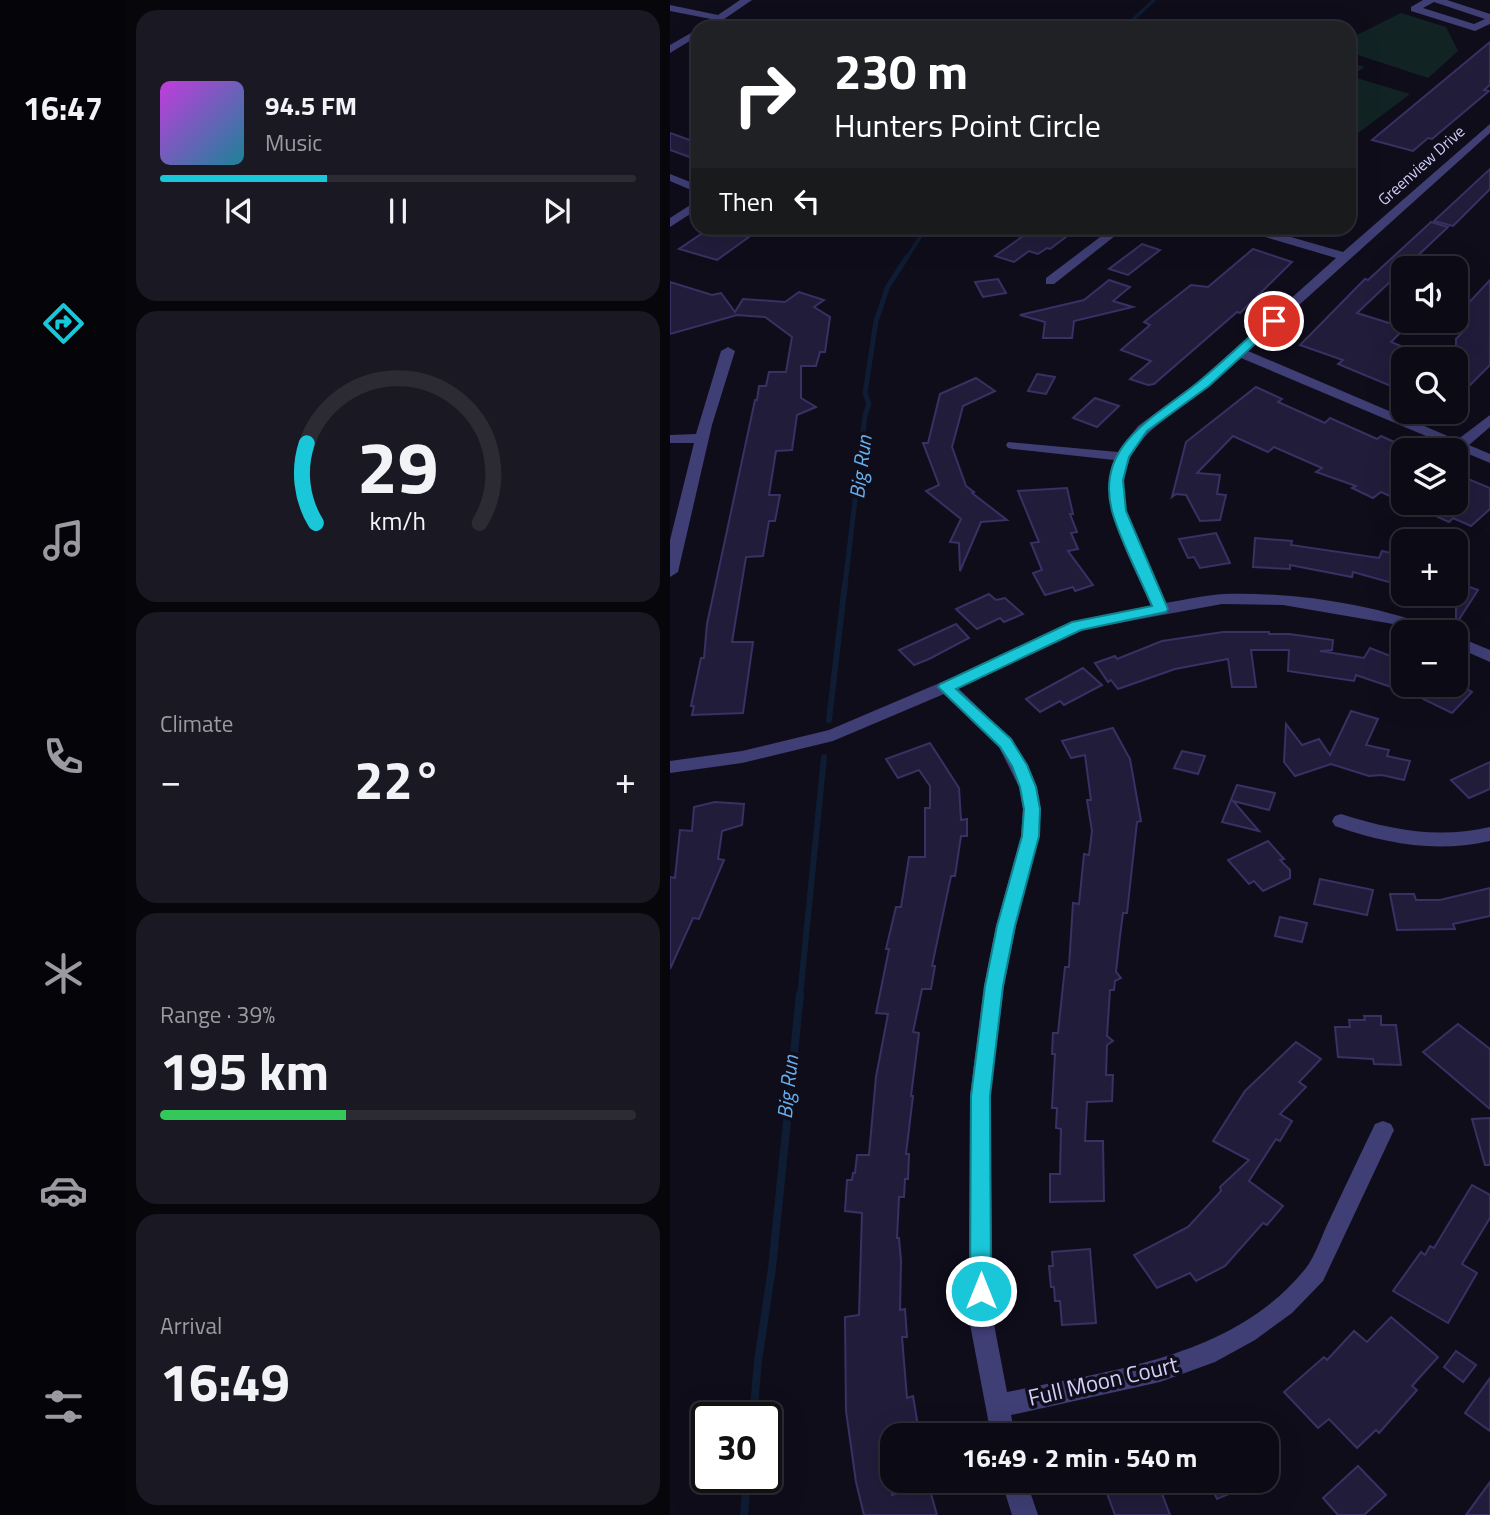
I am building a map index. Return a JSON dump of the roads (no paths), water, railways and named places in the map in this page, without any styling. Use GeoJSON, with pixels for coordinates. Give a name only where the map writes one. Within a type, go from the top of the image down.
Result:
{"type":"FeatureCollection","features":[{"type":"Feature","properties":{"kind":"street"},"geometry":{"type":"LineString","coordinates":[[714,21],[747,0]]}},
{"type":"Feature","properties":{"kind":"street"},"geometry":{"type":"LineString","coordinates":[[1430,0],[1415,9],[1475,28],[1488,16],[1437,0]]}},
{"type":"Feature","properties":{"kind":"street"},"geometry":{"type":"LineString","coordinates":[[670,8],[719,18]]}},
{"type":"Feature","properties":{"kind":"street"},"geometry":{"type":"LineString","coordinates":[[670,50],[691,36]]}},
{"type":"Feature","properties":{"kind":"street","name":"Greenview Drive"},"geometry":{"type":"LineString","coordinates":[[1161,609],[1119,511],[1116,480],[1122,457],[1142,429],[1204,384],[1490,127]]}},
{"type":"Feature","properties":{"kind":"street"},"geometry":{"type":"LineString","coordinates":[[670,177],[691,186]]}},
{"type":"Feature","properties":{"kind":"street"},"geometry":{"type":"LineString","coordinates":[[670,223],[691,209]]}},
{"type":"Feature","properties":{"kind":"street"},"geometry":{"type":"LineString","coordinates":[[1050,281],[1110,235]]}},
{"type":"Feature","properties":{"kind":"street"},"geometry":{"type":"LineString","coordinates":[[1272,235],[1345,257]]}},
{"type":"Feature","properties":{"kind":"street"},"geometry":{"type":"LineString","coordinates":[[670,570],[702,438],[728,351]]}},
{"type":"Feature","properties":{"kind":"street"},"geometry":{"type":"LineString","coordinates":[[1239,352],[1440,438]]}},
{"type":"Feature","properties":{"kind":"street"},"geometry":{"type":"LineString","coordinates":[[1468,438],[1490,419]]}},
{"type":"Feature","properties":{"kind":"street"},"geometry":{"type":"LineString","coordinates":[[670,439],[702,438]]}},
{"type":"Feature","properties":{"kind":"street"},"geometry":{"type":"LineString","coordinates":[[1013,445],[1122,457]]}},
{"type":"Feature","properties":{"kind":"street"},"geometry":{"type":"LineString","coordinates":[[1468,450],[1490,459]]}},
{"type":"Feature","properties":{"kind":"street"},"geometry":{"type":"LineString","coordinates":[[670,768],[742,757],[833,735],[946,687],[1077,626],[1222,599],[1283,600],[1399,620]]}},
{"type":"Feature","properties":{"kind":"street"},"geometry":{"type":"LineString","coordinates":[[1468,647],[1490,657]]}},
{"type":"Feature","properties":{"kind":"street"},"geometry":{"type":"LineString","coordinates":[[946,687],[1005,743],[1019,765],[1028,787],[1032,809],[1030,836],[1006,926],[994,986],[980,1096],[981,1319],[1001,1423]]}},
{"type":"Feature","properties":{"kind":"street"},"geometry":{"type":"LineString","coordinates":[[1341,821],[1384,836],[1415,841],[1447,842],[1490,834]]}},
{"type":"Feature","properties":{"kind":"street","name":"Full Moon Court"},"geometry":{"type":"LineString","coordinates":[[997,1406],[1160,1371],[1207,1354],[1247,1332],[1284,1305],[1315,1274],[1383,1130]]}},
{"type":"Feature","properties":{"kind":"street"},"geometry":{"type":"LineString","coordinates":[[1017,1493],[1025,1515]]}},
{"type":"Feature","properties":{"kind":"waterway","name":"Big Run"},"geometry":{"type":"LineString","coordinates":[[1132,21],[1154,0]]}},
{"type":"Feature","properties":{"kind":"waterway","name":"Big Run"},"geometry":{"type":"LineString","coordinates":[[906,259],[921,235]]}},
{"type":"Feature","properties":{"kind":"waterway","name":"Big Run"},"geometry":{"type":"LineString","coordinates":[[845,585],[865,415],[869,404],[865,393],[876,321],[888,286],[907,257]]}},
{"type":"Feature","properties":{"kind":"waterway","name":"Big Run"},"geometry":{"type":"LineString","coordinates":[[829,720],[845,583]]}},
{"type":"Feature","properties":{"kind":"waterway","name":"Big Run"},"geometry":{"type":"LineString","coordinates":[[800,996],[824,757]]}},
{"type":"Feature","properties":{"kind":"waterway","name":"Big Run"},"geometry":{"type":"LineString","coordinates":[[754,1402],[772,1268],[800,994]]}},
{"type":"Feature","properties":{"kind":"waterway","name":"Big Run"},"geometry":{"type":"LineString","coordinates":[[744,1515],[746,1493]]}}]}
